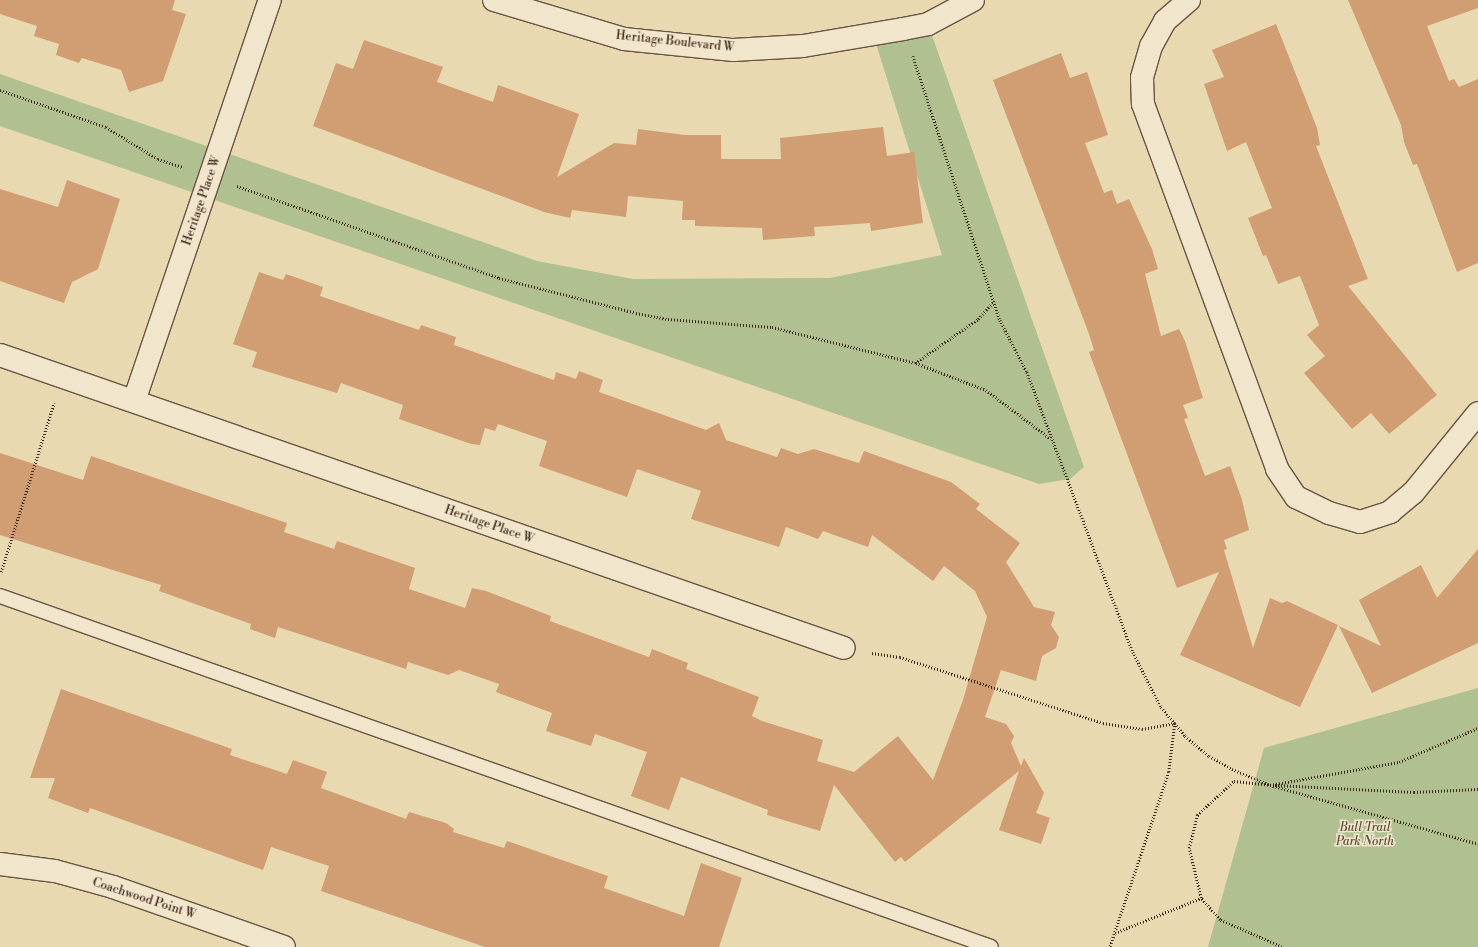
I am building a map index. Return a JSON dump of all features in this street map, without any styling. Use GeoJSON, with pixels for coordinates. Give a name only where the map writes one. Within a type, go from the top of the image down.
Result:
{"type":"FeatureCollection","features":[{"type":"Feature","properties":{"kind":"street","name":"Heritage Place W"},"geometry":{"type":"LineString","coordinates":[[134,401],[270,0]]}},
{"type":"Feature","properties":{"kind":"street","name":"Heritage Boulevard W"},"geometry":{"type":"LineString","coordinates":[[494,0],[624,39],[733,50],[803,46],[928,24],[973,0]]}},
{"type":"Feature","properties":{"kind":"street"},"geometry":{"type":"LineString","coordinates":[[1189,0],[1165,21],[1151,46],[1142,78],[1143,104],[1277,470],[1296,497],[1329,513],[1360,522],[1390,512],[1413,493],[1478,412]]}},
{"type":"Feature","properties":{"kind":"street","name":"Heritage Place W"},"geometry":{"type":"LineString","coordinates":[[0,355],[844,648]]}},
{"type":"Feature","properties":{"kind":"street","name":"Coachwood Point W"},"geometry":{"type":"LineString","coordinates":[[0,864],[55,871],[112,887],[284,947]]}},
{"type":"Feature","properties":{"kind":"lane"},"geometry":{"type":"LineString","coordinates":[[0,596],[991,947]]}},
{"type":"Feature","properties":{"kind":"path"},"geometry":{"type":"LineString","coordinates":[[903,29],[994,301],[1027,372],[1051,439],[1070,479],[1134,652],[1161,707],[1175,724],[1209,756],[1270,785],[1478,844]]}},
{"type":"Feature","properties":{"kind":"path"},"geometry":{"type":"LineString","coordinates":[[0,90],[106,127],[158,159],[499,278],[643,314],[772,327],[915,363],[986,390],[1051,439]]}},
{"type":"Feature","properties":{"kind":"path"},"geometry":{"type":"LineString","coordinates":[[915,363],[978,319],[994,301]]}},
{"type":"Feature","properties":{"kind":"path"},"geometry":{"type":"LineString","coordinates":[[0,574],[63,377]]}},
{"type":"Feature","properties":{"kind":"path"},"geometry":{"type":"LineString","coordinates":[[844,648],[900,657],[1103,723],[1142,729],[1175,724]]}},
{"type":"Feature","properties":{"kind":"path"},"geometry":{"type":"LineString","coordinates":[[1110,947],[1169,772],[1175,724]]}},
{"type":"Feature","properties":{"kind":"path"},"geometry":{"type":"LineString","coordinates":[[1270,785],[1399,762],[1478,728]]}},
{"type":"Feature","properties":{"kind":"path"},"geometry":{"type":"LineString","coordinates":[[1282,947],[1220,920],[1201,898],[1189,848],[1198,816],[1234,781],[1270,785],[1414,792],[1478,789]]}},
{"type":"Feature","properties":{"kind":"path"},"geometry":{"type":"LineString","coordinates":[[1115,933],[1201,898]]}},
{"type":"Feature","properties":{"kind":"green space"},"geometry":{"type":"Polygon","coordinates":[[[928,24],[1084,467],[1070,479],[1039,484],[0,126],[0,74],[537,261],[633,279],[830,278],[942,255],[873,34],[928,24]]]}},
{"type":"Feature","properties":{"kind":"green space","name":"Bull Trail Park North"},"geometry":{"type":"Polygon","coordinates":[[[1478,688],[1478,947],[1208,947],[1264,748],[1478,688]]]}},
{"type":"Feature","properties":{"kind":"building"},"geometry":{"type":"Polygon","coordinates":[[[0,0],[175,0],[172,10],[186,14],[163,81],[129,92],[121,70],[82,58],[79,63],[56,55],[59,44],[34,36],[37,26],[0,14],[0,0]]]}},
{"type":"Feature","properties":{"kind":"building"},"geometry":{"type":"Polygon","coordinates":[[[1348,0],[1478,0],[1478,8],[1427,26],[1449,81],[1454,79],[1459,87],[1478,79],[1478,263],[1457,272],[1417,164],[1413,165],[1404,142],[1401,125],[1348,0]]]}},
{"type":"Feature","properties":{"kind":"building"},"geometry":{"type":"Polygon","coordinates":[[[1276,24],[1317,128],[1320,145],[1316,146],[1368,279],[1348,286],[1437,395],[1389,434],[1371,413],[1352,429],[1304,373],[1325,356],[1307,335],[1319,325],[1300,276],[1278,284],[1266,255],[1263,256],[1248,218],[1272,208],[1246,142],[1227,151],[1204,84],[1224,77],[1212,50],[1276,24]]]}},
{"type":"Feature","properties":{"kind":"building"},"geometry":{"type":"Polygon","coordinates":[[[364,40],[443,67],[437,82],[493,102],[498,85],[579,114],[557,177],[614,143],[636,145],[638,129],[685,135],[721,135],[721,159],[781,159],[780,138],[883,127],[887,156],[914,152],[923,223],[871,231],[870,223],[814,227],[815,236],[763,240],[762,228],[695,226],[695,220],[682,220],[683,201],[628,196],[626,217],[572,210],[570,218],[544,212],[313,126],[336,63],[353,69],[364,40]]]}},
{"type":"Feature","properties":{"kind":"building"},"geometry":{"type":"Polygon","coordinates":[[[1061,53],[1070,78],[1087,72],[1108,135],[1085,143],[1104,193],[1112,190],[1117,204],[1129,199],[1152,249],[1158,269],[1145,274],[1161,336],[1179,329],[1185,341],[1203,398],[1183,405],[1188,418],[1184,419],[1205,476],[1230,466],[1242,500],[1249,530],[1224,540],[1227,549],[1224,550],[1253,648],[1270,598],[1282,603],[1287,601],[1338,625],[1300,707],[1180,655],[1219,572],[1177,588],[1089,352],[1094,350],[1089,334],[993,80],[1061,53]]]}},
{"type":"Feature","properties":{"kind":"building"},"geometry":{"type":"Polygon","coordinates":[[[67,180],[120,199],[98,269],[72,282],[64,303],[0,281],[0,189],[58,207],[67,180]]]}},
{"type":"Feature","properties":{"kind":"building"},"geometry":{"type":"Polygon","coordinates":[[[259,272],[283,280],[286,274],[323,287],[320,296],[419,330],[421,325],[456,337],[454,345],[554,380],[556,372],[576,379],[579,371],[603,380],[599,392],[706,430],[719,423],[726,440],[777,457],[781,448],[798,454],[814,449],[859,463],[864,451],[951,482],[980,504],[976,509],[1020,543],[1006,562],[1034,607],[1055,612],[1051,625],[1059,637],[1056,648],[1042,656],[1036,681],[1001,670],[985,717],[1006,724],[1014,736],[1011,743],[1021,766],[1024,758],[1044,793],[1036,813],[1050,818],[1041,844],[999,830],[1019,771],[905,862],[901,857],[895,862],[834,785],[820,831],[767,815],[768,810],[681,777],[669,810],[631,796],[647,752],[595,734],[591,746],[546,731],[552,713],[496,692],[499,684],[459,670],[448,675],[408,662],[406,669],[278,627],[275,638],[250,629],[251,624],[159,591],[161,585],[0,535],[0,453],[83,480],[91,456],[287,523],[284,532],[334,549],[337,541],[415,568],[409,589],[465,608],[472,588],[486,591],[551,616],[550,621],[649,657],[652,649],[688,663],[686,669],[759,697],[752,716],[762,721],[823,740],[817,761],[854,772],[898,736],[933,780],[963,700],[987,617],[975,591],[944,566],[933,581],[872,535],[868,547],[823,531],[818,539],[786,527],[779,547],[691,519],[701,491],[637,469],[627,497],[539,466],[547,441],[498,424],[495,431],[485,428],[480,445],[471,444],[399,419],[403,405],[341,383],[337,393],[252,367],[257,352],[233,344],[259,272]]]}},
{"type":"Feature","properties":{"kind":"building"},"geometry":{"type":"Polygon","coordinates":[[[1478,549],[1478,643],[1372,693],[1339,626],[1381,646],[1359,600],[1421,565],[1437,598],[1478,549]]]}},
{"type":"Feature","properties":{"kind":"building"},"geometry":{"type":"Polygon","coordinates":[[[61,689],[232,749],[230,755],[287,774],[293,760],[327,772],[321,788],[406,819],[409,812],[446,823],[454,829],[453,832],[504,848],[507,841],[608,876],[604,888],[684,916],[701,863],[742,878],[719,947],[485,947],[321,891],[329,866],[271,847],[263,870],[90,808],[88,813],[48,798],[55,778],[30,778],[61,689]]]}}]}
